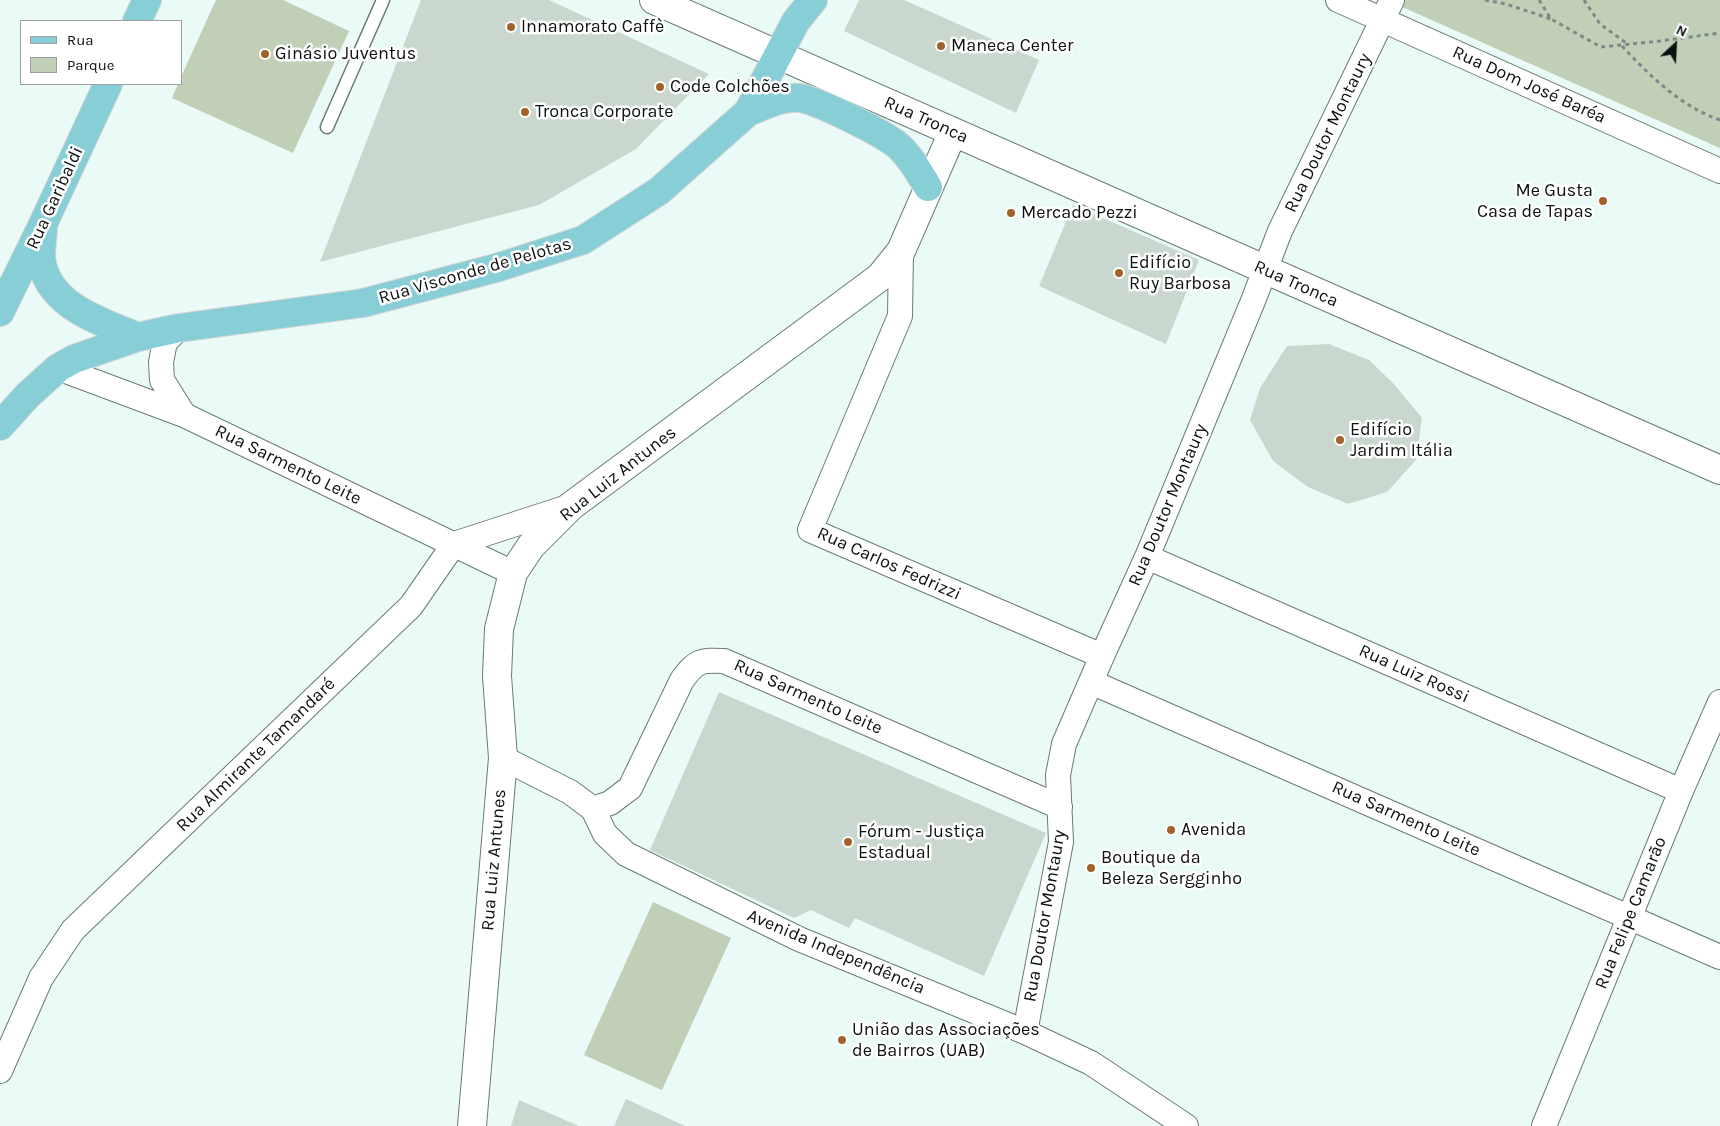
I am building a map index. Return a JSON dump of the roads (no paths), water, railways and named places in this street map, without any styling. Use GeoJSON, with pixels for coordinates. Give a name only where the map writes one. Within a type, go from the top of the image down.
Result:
{"type":"FeatureCollection","features":[{"type":"Feature","properties":{"kind":"main road"},"geometry":{"type":"LineString","coordinates":[[137,20],[147,0]]}},
{"type":"Feature","properties":{"kind":"main road","name":"Rua Visconde de Pelotas"},"geometry":{"type":"LineString","coordinates":[[0,426],[28,395],[58,368],[74,359],[138,337],[179,328],[363,304],[496,268],[583,240],[659,191],[706,152],[748,112],[796,22],[813,0]]}},
{"type":"Feature","properties":{"kind":"main road","name":"Rua Garibaldi"},"geometry":{"type":"LineString","coordinates":[[0,312],[44,224],[108,85]]}},
{"type":"Feature","properties":{"kind":"main road"},"geometry":{"type":"LineString","coordinates":[[748,112],[779,100],[799,98],[814,102],[861,124],[896,145],[911,160],[928,187]]}},
{"type":"Feature","properties":{"kind":"main road"},"geometry":{"type":"LineString","coordinates":[[44,224],[41,257],[46,276],[54,290],[66,302],[84,313],[138,337]]}},
{"type":"Feature","properties":{"kind":"street","name":"Rua Tronca"},"geometry":{"type":"LineString","coordinates":[[654,0],[1720,470]]}},
{"type":"Feature","properties":{"kind":"street","name":"Rua Dom José Baréa"},"geometry":{"type":"LineString","coordinates":[[1338,0],[1388,10],[1720,171]]}},
{"type":"Feature","properties":{"kind":"street","name":"Rua Doutor Montaury"},"geometry":{"type":"LineString","coordinates":[[1025,1032],[1061,842],[1058,775],[1064,744],[1148,557],[1280,231],[1388,10]]}},
{"type":"Feature","properties":{"kind":"street","name":"Rua Luiz Antunes"},"geometry":{"type":"LineString","coordinates":[[472,1126],[502,758],[496,676],[499,629],[513,573],[531,546],[571,506],[880,277],[901,251],[953,132]]}},
{"type":"Feature","properties":{"kind":"street","name":"Rua Carlos Fedrizzi"},"geometry":{"type":"LineString","coordinates":[[901,251],[900,316],[810,530],[1102,656]]}},
{"type":"Feature","properties":{"kind":"street"},"geometry":{"type":"LineString","coordinates":[[179,328],[165,342],[161,362],[162,380],[184,415]]}},
{"type":"Feature","properties":{"kind":"street","name":"Rua Sarmento Leite"},"geometry":{"type":"LineString","coordinates":[[58,368],[184,415],[513,573]]}},
{"type":"Feature","properties":{"kind":"street"},"geometry":{"type":"LineString","coordinates":[[454,544],[571,506]]}},
{"type":"Feature","properties":{"kind":"street","name":"Rua Almirante Tamandaré"},"geometry":{"type":"LineString","coordinates":[[0,1071],[41,978],[55,954],[73,930],[411,606],[454,544]]}},
{"type":"Feature","properties":{"kind":"street","name":"Rua Luiz Rossi"},"geometry":{"type":"LineString","coordinates":[[1148,557],[1681,791]]}},
{"type":"Feature","properties":{"kind":"street","name":"Rua Sarmento Leite"},"geometry":{"type":"LineString","coordinates":[[594,809],[610,804],[630,788],[682,680],[694,665],[706,660],[724,661],[1060,807]]}},
{"type":"Feature","properties":{"kind":"street","name":"Rua Sarmento Leite"},"geometry":{"type":"LineString","coordinates":[[1091,682],[1720,957]]}},
{"type":"Feature","properties":{"kind":"street","name":"Rua Felipe Camarão"},"geometry":{"type":"LineString","coordinates":[[1544,1126],[1681,791],[1720,702]]}},
{"type":"Feature","properties":{"kind":"street"},"geometry":{"type":"LineString","coordinates":[[502,758],[570,792],[594,809]]}},
{"type":"Feature","properties":{"kind":"street","name":"Avenida Independência"},"geometry":{"type":"LineString","coordinates":[[594,809],[605,834],[626,854],[799,940],[1025,1032],[1091,1063],[1186,1126]]}},
{"type":"Feature","properties":{"kind":"lane"},"geometry":{"type":"LineString","coordinates":[[328,128],[383,0]]}},
{"type":"Feature","properties":{"kind":"place","name":"Innamorato Caffè"},"geometry":{"type":"Point","coordinates":[511,27]}},
{"type":"Feature","properties":{"kind":"place","name":"Maneca Center"},"geometry":{"type":"Point","coordinates":[941,46]}},
{"type":"Feature","properties":{"kind":"place","name":"Ginásio Juventus"},"geometry":{"type":"Point","coordinates":[265,54]}},
{"type":"Feature","properties":{"kind":"place","name":"Code Colchões"},"geometry":{"type":"Point","coordinates":[660,87]}},
{"type":"Feature","properties":{"kind":"place","name":"Tronca Corporate"},"geometry":{"type":"Point","coordinates":[525,112]}},
{"type":"Feature","properties":{"kind":"place","name":"Me Gusta Casa de Tapas"},"geometry":{"type":"Point","coordinates":[1603,201]}},
{"type":"Feature","properties":{"kind":"place","name":"Mercado Pezzi"},"geometry":{"type":"Point","coordinates":[1011,213]}},
{"type":"Feature","properties":{"kind":"place","name":"Edifício Ruy Barbosa"},"geometry":{"type":"Point","coordinates":[1119,273]}},
{"type":"Feature","properties":{"kind":"place","name":"Edifício Jardim Itália"},"geometry":{"type":"Point","coordinates":[1340,440]}},
{"type":"Feature","properties":{"kind":"place","name":"Avenida"},"geometry":{"type":"Point","coordinates":[1171,830]}},
{"type":"Feature","properties":{"kind":"place","name":"Fórum - Justiça Estadual"},"geometry":{"type":"Point","coordinates":[848,842]}},
{"type":"Feature","properties":{"kind":"place","name":"Boutique da Beleza Sergginho"},"geometry":{"type":"Point","coordinates":[1091,868]}},
{"type":"Feature","properties":{"kind":"place","name":"União das Associações de Bairros (UAB)"},"geometry":{"type":"Point","coordinates":[842,1040]}}]}
